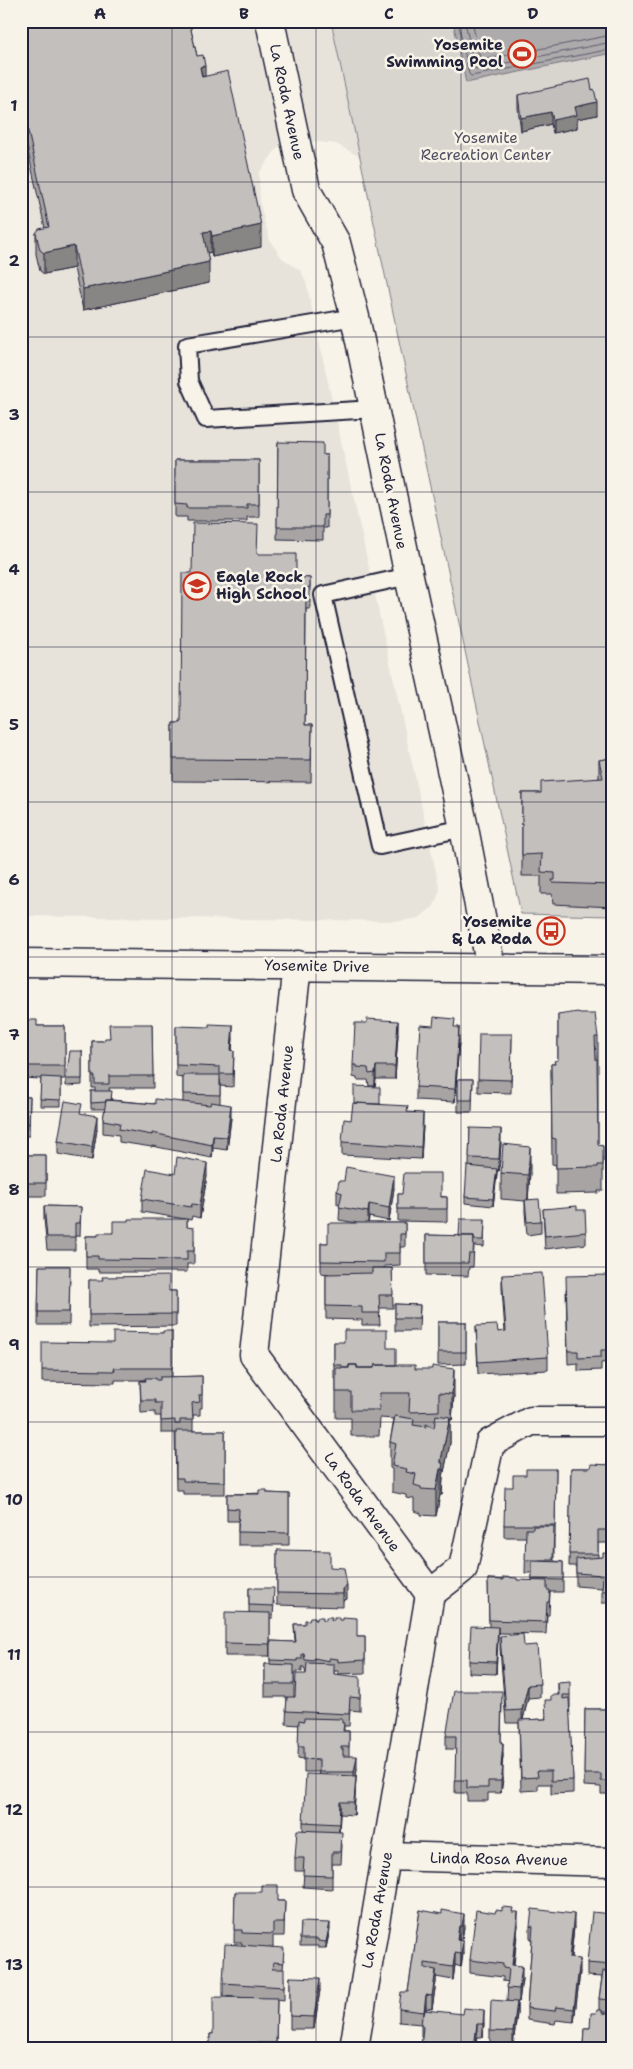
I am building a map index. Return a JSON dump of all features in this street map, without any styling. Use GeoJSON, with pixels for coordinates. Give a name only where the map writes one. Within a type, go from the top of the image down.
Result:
{"type":"FeatureCollection","features":[{"type":"Feature","properties":{"kind":"street","name":"La Roda Avenue"},"geometry":{"type":"LineString","coordinates":[[270,21],[306,190],[336,243],[355,316],[408,576],[464,828],[491,968]]}},
{"type":"Feature","properties":{"kind":"street","name":"Yosemite Drive"},"geometry":{"type":"LineString","coordinates":[[21,963],[612,970]]}},
{"type":"Feature","properties":{"kind":"street","name":"La Roda Avenue"},"geometry":{"type":"LineString","coordinates":[[297,965],[254,1355],[430,1594],[354,2048]]}},
{"type":"Feature","properties":{"kind":"street"},"geometry":{"type":"LineString","coordinates":[[430,1594],[463,1568],[490,1443],[531,1421],[612,1420]]}},
{"type":"Feature","properties":{"kind":"street","name":"Linda Rosa Avenue"},"geometry":{"type":"LineString","coordinates":[[386,1856],[612,1862]]}},
{"type":"Feature","properties":{"kind":"lane"},"geometry":{"type":"LineString","coordinates":[[355,316],[188,345],[189,381],[206,419],[375,409]]}},
{"type":"Feature","properties":{"kind":"lane"},"geometry":{"type":"LineString","coordinates":[[408,576],[323,595],[380,846],[464,828]]}},
{"type":"Feature","properties":{"kind":"shaded area","name":"Eagle Rock High School"},"geometry":{"type":"Polygon","coordinates":[[[21,21],[331,21],[361,157],[336,144],[311,141],[278,147],[259,173],[260,205],[270,241],[282,258],[301,271],[306,282],[440,890],[434,906],[419,918],[401,921],[21,916],[21,21]]]}},
{"type":"Feature","properties":{"kind":"green space","name":"Yosemite Recreation Center"},"geometry":{"type":"Polygon","coordinates":[[[331,21],[612,21],[612,916],[521,914],[331,21]]]}},
{"type":"Feature","properties":{"kind":"water"},"geometry":{"type":"Polygon","coordinates":[[[453,21],[612,21],[612,53],[466,83],[453,21]]]}},
{"type":"Feature","properties":{"kind":"building"},"geometry":{"type":"Polygon","coordinates":[[[21,21],[189,21],[197,56],[203,55],[205,66],[200,67],[202,77],[228,71],[261,225],[212,236],[211,231],[203,232],[209,262],[83,289],[74,246],[44,253],[40,250],[36,233],[39,229],[49,227],[21,99],[21,21]]]}},
{"type":"Feature","properties":{"kind":"building"},"geometry":{"type":"Polygon","coordinates":[[[590,79],[597,102],[575,107],[577,115],[553,120],[551,112],[521,118],[518,95],[590,79]]]}},
{"type":"Feature","properties":{"kind":"building"},"geometry":{"type":"Polygon","coordinates":[[[278,442],[323,443],[323,455],[327,455],[327,515],[323,515],[323,527],[277,527],[278,442]]]}},
{"type":"Feature","properties":{"kind":"building"},"geometry":{"type":"Polygon","coordinates":[[[175,460],[259,460],[259,504],[247,504],[247,508],[187,508],[187,505],[175,504],[175,460]]]}},
{"type":"Feature","properties":{"kind":"building"},"geometry":{"type":"Polygon","coordinates":[[[193,523],[258,524],[257,554],[296,554],[296,577],[310,578],[310,587],[306,588],[305,725],[312,725],[311,760],[173,759],[173,723],[181,723],[182,573],[192,573],[193,523]]]}},
{"type":"Feature","properties":{"kind":"building"},"geometry":{"type":"Polygon","coordinates":[[[612,758],[612,885],[553,883],[552,880],[555,880],[555,873],[541,872],[542,854],[522,855],[522,793],[541,793],[541,782],[603,778],[599,760],[612,758]]]}},
{"type":"Feature","properties":{"kind":"building"},"geometry":{"type":"Polygon","coordinates":[[[578,1012],[580,1014],[595,1014],[598,1037],[595,1037],[598,1145],[603,1146],[603,1165],[598,1165],[598,1167],[556,1168],[556,1139],[552,1138],[551,1064],[555,1064],[554,1061],[558,1060],[558,1015],[578,1012]]]}},
{"type":"Feature","properties":{"kind":"building"},"geometry":{"type":"Polygon","coordinates":[[[434,1017],[455,1019],[454,1027],[459,1027],[455,1089],[416,1087],[420,1025],[433,1026],[434,1017]]]}},
{"type":"Feature","properties":{"kind":"building"},"geometry":{"type":"Polygon","coordinates":[[[367,1019],[398,1021],[395,1066],[376,1066],[375,1073],[369,1074],[368,1068],[353,1065],[355,1023],[367,1023],[367,1019]]]}},
{"type":"Feature","properties":{"kind":"building"},"geometry":{"type":"Polygon","coordinates":[[[21,1020],[37,1020],[37,1026],[65,1026],[65,1066],[21,1066],[21,1020]]]}},
{"type":"Feature","properties":{"kind":"building"},"geometry":{"type":"Polygon","coordinates":[[[109,1024],[152,1024],[153,1076],[109,1076],[109,1084],[95,1084],[95,1076],[92,1076],[92,1041],[104,1041],[105,1038],[110,1038],[109,1024]]]}},
{"type":"Feature","properties":{"kind":"building"},"geometry":{"type":"Polygon","coordinates":[[[209,1024],[233,1025],[231,1050],[234,1051],[233,1074],[220,1074],[220,1067],[176,1065],[176,1026],[209,1027],[209,1024]]]}},
{"type":"Feature","properties":{"kind":"building"},"geometry":{"type":"Polygon","coordinates":[[[479,1034],[512,1034],[511,1080],[478,1079],[479,1034]]]}},
{"type":"Feature","properties":{"kind":"building"},"geometry":{"type":"Polygon","coordinates":[[[70,1051],[82,1051],[82,1079],[66,1079],[70,1051]]]}},
{"type":"Feature","properties":{"kind":"building"},"geometry":{"type":"Polygon","coordinates":[[[183,1075],[220,1075],[220,1095],[183,1094],[183,1075]]]}},
{"type":"Feature","properties":{"kind":"building"},"geometry":{"type":"Polygon","coordinates":[[[41,1077],[61,1078],[61,1100],[40,1099],[41,1077]]]}},
{"type":"Feature","properties":{"kind":"building"},"geometry":{"type":"Polygon","coordinates":[[[458,1079],[473,1079],[472,1100],[458,1100],[458,1079]]]}},
{"type":"Feature","properties":{"kind":"building"},"geometry":{"type":"Polygon","coordinates":[[[354,1086],[380,1087],[380,1104],[354,1103],[354,1086]]]}},
{"type":"Feature","properties":{"kind":"building"},"geometry":{"type":"Polygon","coordinates":[[[91,1091],[112,1091],[111,1100],[91,1103],[91,1091]]]}},
{"type":"Feature","properties":{"kind":"building"},"geometry":{"type":"Polygon","coordinates":[[[21,1097],[30,1097],[29,1124],[21,1123],[21,1097]]]}},
{"type":"Feature","properties":{"kind":"building"},"geometry":{"type":"Polygon","coordinates":[[[155,1099],[210,1105],[211,1102],[231,1105],[227,1137],[213,1136],[212,1145],[152,1133],[152,1135],[119,1129],[120,1123],[103,1120],[106,1100],[155,1104],[155,1099]]]}},
{"type":"Feature","properties":{"kind":"building"},"geometry":{"type":"Polygon","coordinates":[[[65,1101],[82,1104],[80,1113],[97,1116],[92,1147],[58,1141],[65,1101]]]}},
{"type":"Feature","properties":{"kind":"building"},"geometry":{"type":"Polygon","coordinates":[[[353,1103],[408,1106],[407,1112],[423,1113],[421,1147],[342,1142],[344,1119],[351,1120],[353,1103]]]}},
{"type":"Feature","properties":{"kind":"building"},"geometry":{"type":"Polygon","coordinates":[[[470,1128],[501,1129],[499,1159],[469,1158],[470,1128]]]}},
{"type":"Feature","properties":{"kind":"building"},"geometry":{"type":"Polygon","coordinates":[[[607,1143],[612,1143],[612,1196],[610,1196],[607,1143]]]}},
{"type":"Feature","properties":{"kind":"building"},"geometry":{"type":"Polygon","coordinates":[[[503,1144],[530,1147],[528,1175],[501,1173],[503,1144]]]}},
{"type":"Feature","properties":{"kind":"building"},"geometry":{"type":"Polygon","coordinates":[[[21,1155],[46,1155],[46,1183],[21,1183],[21,1155]]]}},
{"type":"Feature","properties":{"kind":"building"},"geometry":{"type":"Polygon","coordinates":[[[177,1157],[207,1163],[200,1205],[192,1204],[191,1207],[142,1199],[147,1169],[175,1174],[177,1157]]]}},
{"type":"Feature","properties":{"kind":"building"},"geometry":{"type":"Polygon","coordinates":[[[467,1166],[497,1169],[493,1199],[465,1197],[467,1166]]]}},
{"type":"Feature","properties":{"kind":"building"},"geometry":{"type":"Polygon","coordinates":[[[346,1167],[394,1176],[389,1208],[369,1204],[368,1212],[339,1207],[342,1193],[337,1191],[339,1181],[344,1181],[346,1167]]]}},
{"type":"Feature","properties":{"kind":"building"},"geometry":{"type":"Polygon","coordinates":[[[404,1173],[441,1173],[441,1197],[447,1197],[447,1209],[398,1209],[398,1194],[402,1194],[404,1173]]]}},
{"type":"Feature","properties":{"kind":"building"},"geometry":{"type":"Polygon","coordinates":[[[539,1199],[541,1221],[527,1222],[525,1200],[539,1199]]]}},
{"type":"Feature","properties":{"kind":"building"},"geometry":{"type":"Polygon","coordinates":[[[44,1206],[81,1207],[80,1223],[75,1223],[75,1237],[47,1237],[44,1206]]]}},
{"type":"Feature","properties":{"kind":"building"},"geometry":{"type":"Polygon","coordinates":[[[577,1206],[577,1210],[585,1210],[586,1232],[545,1236],[543,1209],[577,1206]]]}},
{"type":"Feature","properties":{"kind":"building"},"geometry":{"type":"Polygon","coordinates":[[[128,1219],[187,1219],[187,1227],[194,1228],[194,1251],[187,1251],[187,1260],[98,1259],[98,1256],[86,1256],[86,1236],[98,1236],[98,1233],[113,1233],[113,1221],[128,1221],[128,1219]]]}},
{"type":"Feature","properties":{"kind":"building"},"geometry":{"type":"Polygon","coordinates":[[[460,1219],[485,1219],[484,1240],[474,1240],[474,1236],[459,1236],[460,1219]]]}},
{"type":"Feature","properties":{"kind":"building"},"geometry":{"type":"Polygon","coordinates":[[[328,1223],[405,1223],[405,1234],[400,1234],[400,1253],[384,1253],[384,1262],[321,1261],[321,1243],[328,1243],[328,1223]]]}},
{"type":"Feature","properties":{"kind":"building"},"geometry":{"type":"Polygon","coordinates":[[[426,1235],[474,1236],[473,1254],[469,1254],[468,1263],[426,1263],[426,1235]]]}},
{"type":"Feature","properties":{"kind":"building"},"geometry":{"type":"Polygon","coordinates":[[[39,1266],[70,1266],[69,1312],[38,1312],[39,1266]]]}},
{"type":"Feature","properties":{"kind":"building"},"geometry":{"type":"Polygon","coordinates":[[[372,1268],[392,1268],[393,1295],[379,1295],[380,1313],[362,1313],[362,1307],[326,1306],[326,1274],[372,1273],[372,1268]]]}},
{"type":"Feature","properties":{"kind":"building"},"geometry":{"type":"Polygon","coordinates":[[[542,1273],[548,1357],[478,1362],[476,1326],[497,1325],[498,1332],[506,1331],[502,1275],[542,1273]]]}},
{"type":"Feature","properties":{"kind":"building"},"geometry":{"type":"Polygon","coordinates":[[[610,1275],[611,1350],[601,1350],[601,1357],[578,1358],[578,1351],[568,1351],[566,1276],[610,1275]]]}},
{"type":"Feature","properties":{"kind":"building"},"geometry":{"type":"Polygon","coordinates":[[[169,1276],[169,1291],[176,1291],[176,1314],[89,1315],[89,1280],[103,1280],[102,1277],[169,1276]]]}},
{"type":"Feature","properties":{"kind":"building"},"geometry":{"type":"Polygon","coordinates":[[[395,1304],[420,1305],[419,1318],[395,1318],[395,1304]]]}},
{"type":"Feature","properties":{"kind":"building"},"geometry":{"type":"Polygon","coordinates":[[[21,1322],[23,1322],[23,1347],[21,1347],[21,1322]]]}},
{"type":"Feature","properties":{"kind":"building"},"geometry":{"type":"Polygon","coordinates":[[[438,1322],[466,1322],[466,1352],[438,1352],[438,1322]]]}},
{"type":"Feature","properties":{"kind":"building"},"geometry":{"type":"Polygon","coordinates":[[[344,1330],[387,1330],[387,1348],[396,1348],[396,1365],[375,1365],[374,1368],[357,1368],[357,1365],[349,1365],[349,1368],[342,1368],[342,1365],[334,1365],[334,1342],[344,1342],[344,1330]]]}},
{"type":"Feature","properties":{"kind":"building"},"geometry":{"type":"Polygon","coordinates":[[[163,1331],[172,1331],[172,1368],[114,1368],[115,1371],[42,1370],[42,1342],[113,1343],[113,1332],[163,1333],[163,1331]]]}},
{"type":"Feature","properties":{"kind":"building"},"geometry":{"type":"Polygon","coordinates":[[[349,1365],[357,1365],[357,1368],[374,1368],[375,1365],[415,1365],[415,1369],[432,1369],[432,1366],[454,1369],[452,1394],[439,1393],[439,1411],[409,1412],[410,1393],[380,1393],[379,1410],[351,1410],[351,1392],[336,1392],[336,1368],[349,1368],[349,1365]]]}},
{"type":"Feature","properties":{"kind":"building"},"geometry":{"type":"Polygon","coordinates":[[[202,1376],[202,1395],[199,1395],[200,1402],[192,1403],[193,1420],[180,1420],[180,1424],[175,1424],[175,1420],[161,1421],[161,1403],[155,1403],[155,1400],[141,1400],[140,1381],[146,1381],[145,1378],[160,1380],[160,1377],[202,1376]]]}},
{"type":"Feature","properties":{"kind":"building"},"geometry":{"type":"Polygon","coordinates":[[[436,1415],[450,1417],[441,1460],[441,1463],[443,1463],[442,1469],[440,1469],[436,1490],[421,1489],[421,1487],[414,1485],[416,1474],[406,1472],[407,1469],[392,1466],[396,1444],[390,1442],[395,1416],[414,1419],[413,1425],[426,1427],[426,1424],[434,1428],[436,1415]]]}},
{"type":"Feature","properties":{"kind":"building"},"geometry":{"type":"Polygon","coordinates":[[[176,1431],[225,1431],[225,1482],[183,1481],[183,1478],[176,1478],[176,1431]]]}},
{"type":"Feature","properties":{"kind":"building"},"geometry":{"type":"Polygon","coordinates":[[[591,1464],[612,1465],[612,1530],[598,1530],[598,1554],[569,1554],[571,1468],[590,1468],[591,1464]]]}},
{"type":"Feature","properties":{"kind":"building"},"geometry":{"type":"Polygon","coordinates":[[[526,1469],[556,1469],[555,1525],[504,1525],[505,1487],[513,1487],[513,1475],[526,1475],[526,1469]]]}},
{"type":"Feature","properties":{"kind":"building"},"geometry":{"type":"Polygon","coordinates":[[[259,1490],[267,1490],[267,1493],[289,1494],[289,1533],[238,1532],[239,1509],[227,1508],[227,1494],[259,1494],[259,1490]]]}},
{"type":"Feature","properties":{"kind":"building"},"geometry":{"type":"Polygon","coordinates":[[[533,1526],[554,1526],[553,1560],[525,1560],[526,1529],[533,1529],[533,1526]]]}},
{"type":"Feature","properties":{"kind":"building"},"geometry":{"type":"Polygon","coordinates":[[[277,1550],[330,1551],[330,1567],[344,1568],[347,1586],[343,1589],[343,1594],[277,1593],[277,1550]]]}},
{"type":"Feature","properties":{"kind":"building"},"geometry":{"type":"Polygon","coordinates":[[[603,1553],[612,1553],[612,1590],[602,1591],[603,1575],[576,1573],[576,1559],[603,1557],[603,1553]]]}},
{"type":"Feature","properties":{"kind":"building"},"geometry":{"type":"Polygon","coordinates":[[[532,1561],[563,1562],[563,1580],[532,1579],[532,1561]]]}},
{"type":"Feature","properties":{"kind":"building"},"geometry":{"type":"Polygon","coordinates":[[[503,1577],[517,1578],[517,1580],[547,1581],[547,1590],[550,1590],[546,1622],[489,1620],[488,1579],[503,1580],[503,1577]]]}},
{"type":"Feature","properties":{"kind":"building"},"geometry":{"type":"Polygon","coordinates":[[[249,1588],[274,1588],[273,1606],[249,1605],[249,1588]]]}},
{"type":"Feature","properties":{"kind":"building"},"geometry":{"type":"Polygon","coordinates":[[[225,1612],[270,1613],[270,1644],[225,1643],[225,1612]]]}},
{"type":"Feature","properties":{"kind":"building"},"geometry":{"type":"Polygon","coordinates":[[[310,1617],[315,1617],[315,1620],[317,1620],[317,1617],[323,1617],[323,1620],[326,1620],[326,1617],[332,1617],[331,1620],[334,1620],[334,1617],[339,1617],[339,1620],[342,1620],[342,1617],[357,1618],[357,1636],[365,1636],[365,1660],[338,1662],[338,1659],[329,1658],[329,1661],[314,1658],[314,1661],[305,1660],[304,1654],[302,1654],[302,1659],[297,1659],[297,1661],[270,1660],[270,1641],[296,1642],[294,1624],[305,1624],[305,1620],[309,1620],[310,1617]]]}},
{"type":"Feature","properties":{"kind":"building"},"geometry":{"type":"Polygon","coordinates":[[[471,1626],[498,1627],[496,1662],[469,1661],[471,1626]]]}},
{"type":"Feature","properties":{"kind":"building"},"geometry":{"type":"Polygon","coordinates":[[[523,1634],[524,1646],[537,1645],[540,1684],[528,1685],[522,1710],[506,1711],[500,1636],[523,1634]]]}},
{"type":"Feature","properties":{"kind":"building"},"geometry":{"type":"Polygon","coordinates":[[[610,1651],[612,1651],[612,1684],[611,1684],[610,1651]]]}},
{"type":"Feature","properties":{"kind":"building"},"geometry":{"type":"Polygon","coordinates":[[[307,1663],[334,1664],[334,1674],[360,1677],[360,1698],[350,1697],[349,1714],[286,1711],[287,1697],[295,1697],[296,1674],[306,1674],[307,1663]]]}},
{"type":"Feature","properties":{"kind":"building"},"geometry":{"type":"Polygon","coordinates":[[[265,1664],[294,1665],[294,1684],[265,1684],[265,1664]]]}},
{"type":"Feature","properties":{"kind":"building"},"geometry":{"type":"Polygon","coordinates":[[[570,1682],[570,1695],[563,1695],[563,1699],[569,1698],[573,1780],[551,1781],[551,1771],[537,1771],[538,1777],[521,1778],[519,1720],[546,1719],[545,1700],[551,1700],[551,1695],[559,1695],[558,1683],[570,1682]]]}},
{"type":"Feature","properties":{"kind":"building"},"geometry":{"type":"Polygon","coordinates":[[[454,1691],[502,1691],[501,1743],[503,1743],[501,1767],[503,1767],[501,1781],[488,1781],[488,1788],[467,1788],[467,1780],[455,1780],[456,1736],[446,1736],[454,1691]]]}},
{"type":"Feature","properties":{"kind":"building"},"geometry":{"type":"Polygon","coordinates":[[[585,1709],[612,1709],[612,1781],[601,1781],[601,1774],[584,1774],[585,1709]]]}},
{"type":"Feature","properties":{"kind":"building"},"geometry":{"type":"Polygon","coordinates":[[[304,1718],[342,1719],[342,1723],[344,1723],[343,1731],[349,1731],[349,1747],[341,1747],[341,1749],[343,1749],[343,1756],[357,1756],[354,1772],[319,1772],[319,1760],[304,1759],[304,1746],[298,1746],[299,1720],[304,1721],[304,1718]]]}},
{"type":"Feature","properties":{"kind":"building"},"geometry":{"type":"Polygon","coordinates":[[[306,1774],[356,1776],[354,1802],[340,1802],[339,1824],[303,1822],[306,1774]]]}},
{"type":"Feature","properties":{"kind":"building"},"geometry":{"type":"Polygon","coordinates":[[[297,1830],[342,1832],[341,1852],[332,1852],[332,1876],[303,1875],[304,1858],[295,1858],[297,1830]]]}},
{"type":"Feature","properties":{"kind":"building"},"geometry":{"type":"Polygon","coordinates":[[[262,1885],[278,1885],[278,1901],[285,1901],[284,1923],[273,1923],[273,1934],[242,1933],[242,1930],[234,1930],[235,1892],[262,1892],[262,1885]]]}},
{"type":"Feature","properties":{"kind":"building"},"geometry":{"type":"Polygon","coordinates":[[[502,1907],[513,1908],[512,1912],[518,1912],[512,1965],[522,1966],[519,1989],[507,1988],[509,1969],[503,1968],[503,1964],[470,1960],[476,1910],[495,1913],[496,1910],[502,1911],[502,1907]]]}},
{"type":"Feature","properties":{"kind":"building"},"geometry":{"type":"Polygon","coordinates":[[[532,1909],[574,1914],[569,1958],[580,1959],[574,2009],[556,2007],[555,2011],[527,2008],[533,1926],[530,1926],[532,1909]]]}},
{"type":"Feature","properties":{"kind":"building"},"geometry":{"type":"Polygon","coordinates":[[[420,1910],[442,1914],[442,1910],[464,1914],[462,1926],[459,1926],[457,1940],[463,1941],[461,1954],[455,1953],[453,1967],[425,1963],[425,1968],[436,1970],[432,1996],[426,1995],[424,2012],[399,2009],[401,1992],[408,1992],[420,1910]]]}},
{"type":"Feature","properties":{"kind":"building"},"geometry":{"type":"Polygon","coordinates":[[[592,1912],[612,1914],[612,1965],[587,1963],[592,1912]]]}},
{"type":"Feature","properties":{"kind":"building"},"geometry":{"type":"Polygon","coordinates":[[[301,1922],[330,1923],[326,1942],[318,1941],[318,1939],[300,1939],[301,1922]]]}},
{"type":"Feature","properties":{"kind":"building"},"geometry":{"type":"Polygon","coordinates":[[[225,1944],[284,1948],[283,1963],[273,1962],[272,1969],[284,1969],[284,1987],[223,1983],[225,1944]]]}},
{"type":"Feature","properties":{"kind":"building"},"geometry":{"type":"Polygon","coordinates":[[[603,1971],[612,1972],[612,2000],[599,1999],[603,1971]]]}},
{"type":"Feature","properties":{"kind":"building"},"geometry":{"type":"Polygon","coordinates":[[[290,1977],[320,1978],[314,2017],[290,2016],[290,1977]]]}},
{"type":"Feature","properties":{"kind":"building"},"geometry":{"type":"Polygon","coordinates":[[[213,1997],[277,1998],[276,2043],[227,2043],[227,2046],[210,2046],[210,2034],[213,2034],[213,1997]]]}},
{"type":"Feature","properties":{"kind":"building"},"geometry":{"type":"Polygon","coordinates":[[[491,2000],[517,2002],[513,2032],[490,2031],[491,2000]]]}},
{"type":"Feature","properties":{"kind":"building"},"geometry":{"type":"Polygon","coordinates":[[[464,2008],[484,2010],[483,2024],[477,2024],[474,2048],[421,2048],[423,2027],[421,2024],[425,2010],[463,2014],[464,2008]]]}},
{"type":"Feature","properties":{"kind":"building"},"geometry":{"type":"Polygon","coordinates":[[[597,2010],[602,2010],[602,2013],[612,2014],[612,2048],[583,2046],[584,2028],[590,2028],[591,2013],[596,2013],[597,2010]]]}},
{"type":"Feature","properties":{"kind":"place","name":"Yosemite Swimming Pool"},"geometry":{"type":"Point","coordinates":[522,54]}},
{"type":"Feature","properties":{"kind":"place","name":"Eagle Rock High School"},"geometry":{"type":"Point","coordinates":[197,586]}},
{"type":"Feature","properties":{"kind":"place","name":"Yosemite & La Roda"},"geometry":{"type":"Point","coordinates":[551,931]}}]}
